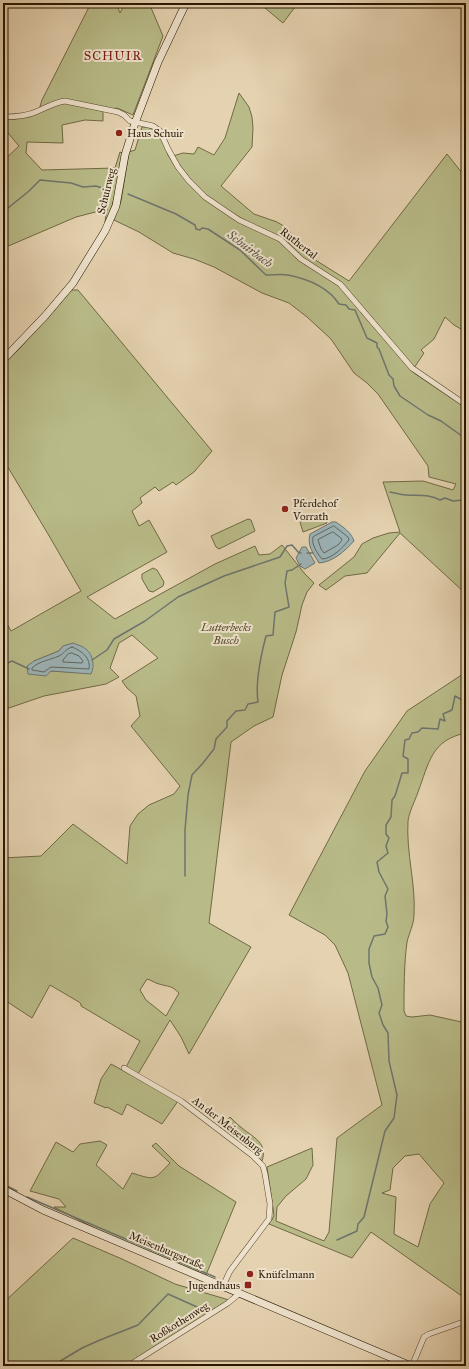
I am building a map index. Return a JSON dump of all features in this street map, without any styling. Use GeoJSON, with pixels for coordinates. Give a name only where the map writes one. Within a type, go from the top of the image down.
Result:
{"type":"FeatureCollection","features":[{"type":"Feature","properties":{"kind":"main road","name":"Schuirweg"},"geometry":{"type":"LineString","coordinates":[[3,360],[45,316],[72,283],[105,232],[116,206],[125,155],[135,123],[158,62],[186,3]]}},
{"type":"Feature","properties":{"kind":"main road","name":"Meisenburgstraße"},"geometry":{"type":"LineString","coordinates":[[3,1190],[43,1210],[412,1366]]}},
{"type":"Feature","properties":{"kind":"street"},"geometry":{"type":"LineString","coordinates":[[3,117],[12,117],[36,112],[65,101],[118,112],[135,123]]}},
{"type":"Feature","properties":{"kind":"street","name":"Ruthertal"},"geometry":{"type":"LineString","coordinates":[[135,123],[153,126],[160,131],[178,167],[205,197],[239,220],[280,239],[301,259],[340,284],[412,368],[466,405]]}},
{"type":"Feature","properties":{"kind":"street","name":"An der Meisenburg"},"geometry":{"type":"LineString","coordinates":[[124,1068],[181,1101],[252,1155],[263,1166],[270,1204],[269,1220],[230,1271],[223,1286]]}},
{"type":"Feature","properties":{"kind":"street","name":"Roßkothenweg"},"geometry":{"type":"LineString","coordinates":[[128,1366],[228,1303],[240,1293]]}},
{"type":"Feature","properties":{"kind":"street"},"geometry":{"type":"LineString","coordinates":[[412,1366],[424,1338],[429,1334],[466,1321]]}},
{"type":"Feature","properties":{"kind":"green space"},"geometry":{"type":"Polygon","coordinates":[[[91,3],[116,3],[120,13],[125,3],[149,3],[163,36],[133,115],[117,108],[103,110],[103,121],[85,120],[62,125],[63,143],[27,142],[26,153],[42,170],[115,168],[120,152],[123,153],[117,189],[112,206],[105,222],[107,209],[76,217],[3,249],[3,161],[19,146],[3,127],[3,119],[38,113],[42,100],[91,3]]]}},
{"type":"Feature","properties":{"kind":"green space"},"geometry":{"type":"Polygon","coordinates":[[[259,3],[298,3],[283,23],[259,3]]]}},
{"type":"Feature","properties":{"kind":"green space"},"geometry":{"type":"Polygon","coordinates":[[[239,93],[249,107],[252,117],[252,147],[221,186],[254,214],[277,222],[287,228],[309,256],[349,281],[447,154],[466,178],[466,332],[454,325],[445,317],[434,339],[421,350],[424,353],[414,368],[345,287],[302,257],[289,243],[278,236],[239,218],[205,195],[191,180],[173,156],[183,153],[194,154],[198,147],[214,155],[225,138],[239,93]]]}},
{"type":"Feature","properties":{"kind":"green space"},"geometry":{"type":"Polygon","coordinates":[[[142,127],[155,130],[161,135],[168,155],[176,168],[199,194],[283,242],[303,263],[344,289],[414,373],[466,408],[466,594],[400,533],[367,573],[345,576],[326,590],[319,585],[354,557],[362,544],[373,538],[389,533],[400,532],[383,482],[423,481],[453,490],[456,484],[429,477],[428,466],[378,394],[354,373],[331,339],[289,303],[262,293],[214,267],[173,253],[139,232],[114,220],[121,201],[129,152],[135,150],[142,127]]]}},
{"type":"Feature","properties":{"kind":"green space","name":"Lutterbecks Busch"},"geometry":{"type":"Polygon","coordinates":[[[71,290],[78,290],[212,451],[194,472],[176,485],[173,482],[159,491],[155,487],[140,498],[142,503],[132,511],[139,526],[149,520],[167,552],[87,597],[115,619],[215,564],[255,546],[259,555],[270,554],[282,545],[314,583],[307,592],[302,605],[296,632],[282,675],[273,717],[254,726],[231,742],[209,923],[251,947],[189,1054],[181,1037],[170,1020],[138,1074],[126,1067],[140,1041],[81,1006],[79,1002],[50,985],[32,1018],[3,999],[3,858],[41,856],[73,824],[127,864],[130,826],[138,814],[149,805],[174,794],[180,786],[131,726],[140,716],[136,696],[122,681],[158,658],[132,635],[119,643],[110,668],[119,677],[106,684],[44,696],[3,710],[3,622],[6,622],[11,631],[81,591],[3,459],[3,365],[21,347],[71,290]],[[63,646],[59,651],[34,661],[51,671],[91,673],[63,646]],[[147,979],[140,990],[146,1000],[166,1016],[179,993],[172,987],[158,984],[147,979]]]}},
{"type":"Feature","properties":{"kind":"green space"},"geometry":{"type":"Polygon","coordinates":[[[323,513],[327,523],[303,532],[300,522],[323,513]]]}},
{"type":"Feature","properties":{"kind":"green space"},"geometry":{"type":"Polygon","coordinates":[[[248,519],[251,520],[255,531],[219,549],[216,547],[211,536],[248,519]]]}},
{"type":"Feature","properties":{"kind":"green space"},"geometry":{"type":"Polygon","coordinates":[[[153,568],[157,570],[164,582],[163,586],[153,592],[149,591],[142,579],[142,574],[153,568]]]}},
{"type":"Feature","properties":{"kind":"green space"},"geometry":{"type":"Polygon","coordinates":[[[466,672],[466,733],[454,736],[445,741],[433,754],[425,772],[408,821],[408,845],[414,892],[414,918],[406,951],[404,1011],[406,1016],[412,1017],[430,1015],[466,1023],[466,1299],[371,1232],[352,1258],[269,1224],[274,1215],[267,1167],[312,1148],[313,1165],[306,1179],[286,1196],[277,1207],[276,1221],[324,1241],[329,1232],[337,1138],[382,1105],[348,973],[335,945],[325,935],[289,915],[365,771],[407,711],[466,672]],[[419,1154],[405,1156],[393,1168],[390,1190],[382,1193],[396,1197],[394,1234],[418,1247],[430,1204],[444,1183],[419,1154]]]}},
{"type":"Feature","properties":{"kind":"green space"},"geometry":{"type":"Polygon","coordinates":[[[111,1064],[178,1101],[162,1124],[127,1104],[122,1115],[107,1107],[106,1108],[94,1103],[101,1079],[111,1064]]]}},
{"type":"Feature","properties":{"kind":"green space"},"geometry":{"type":"Polygon","coordinates":[[[230,1117],[259,1142],[263,1150],[262,1161],[220,1128],[230,1117]]]}},
{"type":"Feature","properties":{"kind":"green space"},"geometry":{"type":"Polygon","coordinates":[[[100,1141],[107,1145],[96,1165],[123,1189],[132,1173],[150,1178],[157,1176],[170,1163],[152,1146],[156,1143],[179,1166],[236,1202],[206,1275],[96,1229],[54,1207],[66,1207],[59,1199],[30,1191],[56,1142],[73,1152],[80,1144],[100,1141]]]}},
{"type":"Feature","properties":{"kind":"green space"},"geometry":{"type":"Polygon","coordinates":[[[73,1238],[175,1284],[229,1300],[125,1366],[3,1366],[3,1303],[73,1238]]]}},
{"type":"Feature","properties":{"kind":"water"},"geometry":{"type":"Polygon","coordinates":[[[332,522],[336,522],[346,530],[354,541],[343,552],[334,558],[329,561],[319,563],[310,546],[310,534],[332,522]]]}},
{"type":"Feature","properties":{"kind":"water"},"geometry":{"type":"Polygon","coordinates":[[[302,547],[306,547],[315,563],[305,569],[300,566],[296,558],[302,547]]]}},
{"type":"Feature","properties":{"kind":"water"},"geometry":{"type":"Polygon","coordinates":[[[73,643],[85,648],[92,657],[93,664],[91,674],[51,671],[46,676],[28,674],[27,666],[34,661],[59,651],[63,646],[73,643]]]}},
{"type":"Feature","properties":{"kind":"waterway","name":"Schuirbach"},"geometry":{"type":"LineString","coordinates":[[3,212],[40,180],[71,183],[83,187],[96,186],[105,189],[111,188]]}},
{"type":"Feature","properties":{"kind":"waterway","name":"Schuirbach"},"geometry":{"type":"LineString","coordinates":[[128,194],[176,214],[195,225],[196,229],[208,229],[240,250],[266,275],[288,275],[310,281],[323,288],[339,304],[346,305],[349,309],[355,310],[367,338],[377,343],[377,347],[389,375],[393,379],[394,386],[400,396],[428,415],[441,421],[466,439]]}},
{"type":"Feature","properties":{"kind":"waterway"},"geometry":{"type":"LineString","coordinates":[[390,492],[404,495],[428,496],[440,500],[445,498],[453,501],[463,500],[466,502]]}},
{"type":"Feature","properties":{"kind":"waterway"},"geometry":{"type":"LineString","coordinates":[[92,660],[107,650],[114,639],[145,621],[178,597],[224,576],[280,557],[287,546],[292,545],[299,553],[301,553]]}},
{"type":"Feature","properties":{"kind":"waterway"},"geometry":{"type":"LineString","coordinates":[[307,553],[313,553]]}},
{"type":"Feature","properties":{"kind":"waterway"},"geometry":{"type":"LineString","coordinates":[[185,876],[185,830],[188,795],[192,775],[214,749],[216,739],[227,727],[227,721],[236,711],[245,710],[248,704],[258,702],[257,694],[260,660],[266,636],[273,635],[275,612],[289,607],[285,583],[287,571],[292,570],[301,564]]}},
{"type":"Feature","properties":{"kind":"waterway"},"geometry":{"type":"LineString","coordinates":[[3,665],[12,661],[29,669]]}},
{"type":"Feature","properties":{"kind":"waterway"},"geometry":{"type":"LineString","coordinates":[[337,1240],[357,1231],[358,1224],[364,1217],[385,1131],[394,1118],[397,1095],[389,1061],[388,1033],[383,1025],[379,1013],[382,1005],[378,988],[372,977],[369,963],[369,949],[374,936],[385,934],[388,927],[386,921],[387,914],[385,896],[388,889],[379,872],[377,862],[388,853],[386,846],[389,838],[386,834],[386,825],[391,817],[392,800],[395,796],[402,773],[408,773],[408,759],[403,756],[405,740],[409,739],[412,733],[418,732],[422,728],[438,729],[440,719],[445,721],[443,714],[452,710],[455,696],[462,700],[466,698]]}},
{"type":"Feature","properties":{"kind":"waterway"},"geometry":{"type":"LineString","coordinates":[[3,1184],[17,1191]]}},
{"type":"Feature","properties":{"kind":"waterway"},"geometry":{"type":"LineString","coordinates":[[27,1197],[215,1277]]}},
{"type":"Feature","properties":{"kind":"waterway"},"geometry":{"type":"LineString","coordinates":[[52,1366],[82,1348],[138,1325],[168,1294],[206,1311]]}},
{"type":"Feature","properties":{"kind":"place","name":"Haus Schuir"},"geometry":{"type":"Point","coordinates":[119,133]}},
{"type":"Feature","properties":{"kind":"place","name":"Pferdehof Vorrath"},"geometry":{"type":"Point","coordinates":[285,509]}},
{"type":"Feature","properties":{"kind":"place","name":"Knüfelmann"},"geometry":{"type":"Point","coordinates":[250,1274]}},
{"type":"Feature","properties":{"kind":"place","name":"Jugendhaus"},"geometry":{"type":"Point","coordinates":[248,1285]}},
{"type":"Feature","properties":{"kind":"district","name":"SCHUIR"},"geometry":{"type":"Point","coordinates":[113,55]}}]}
